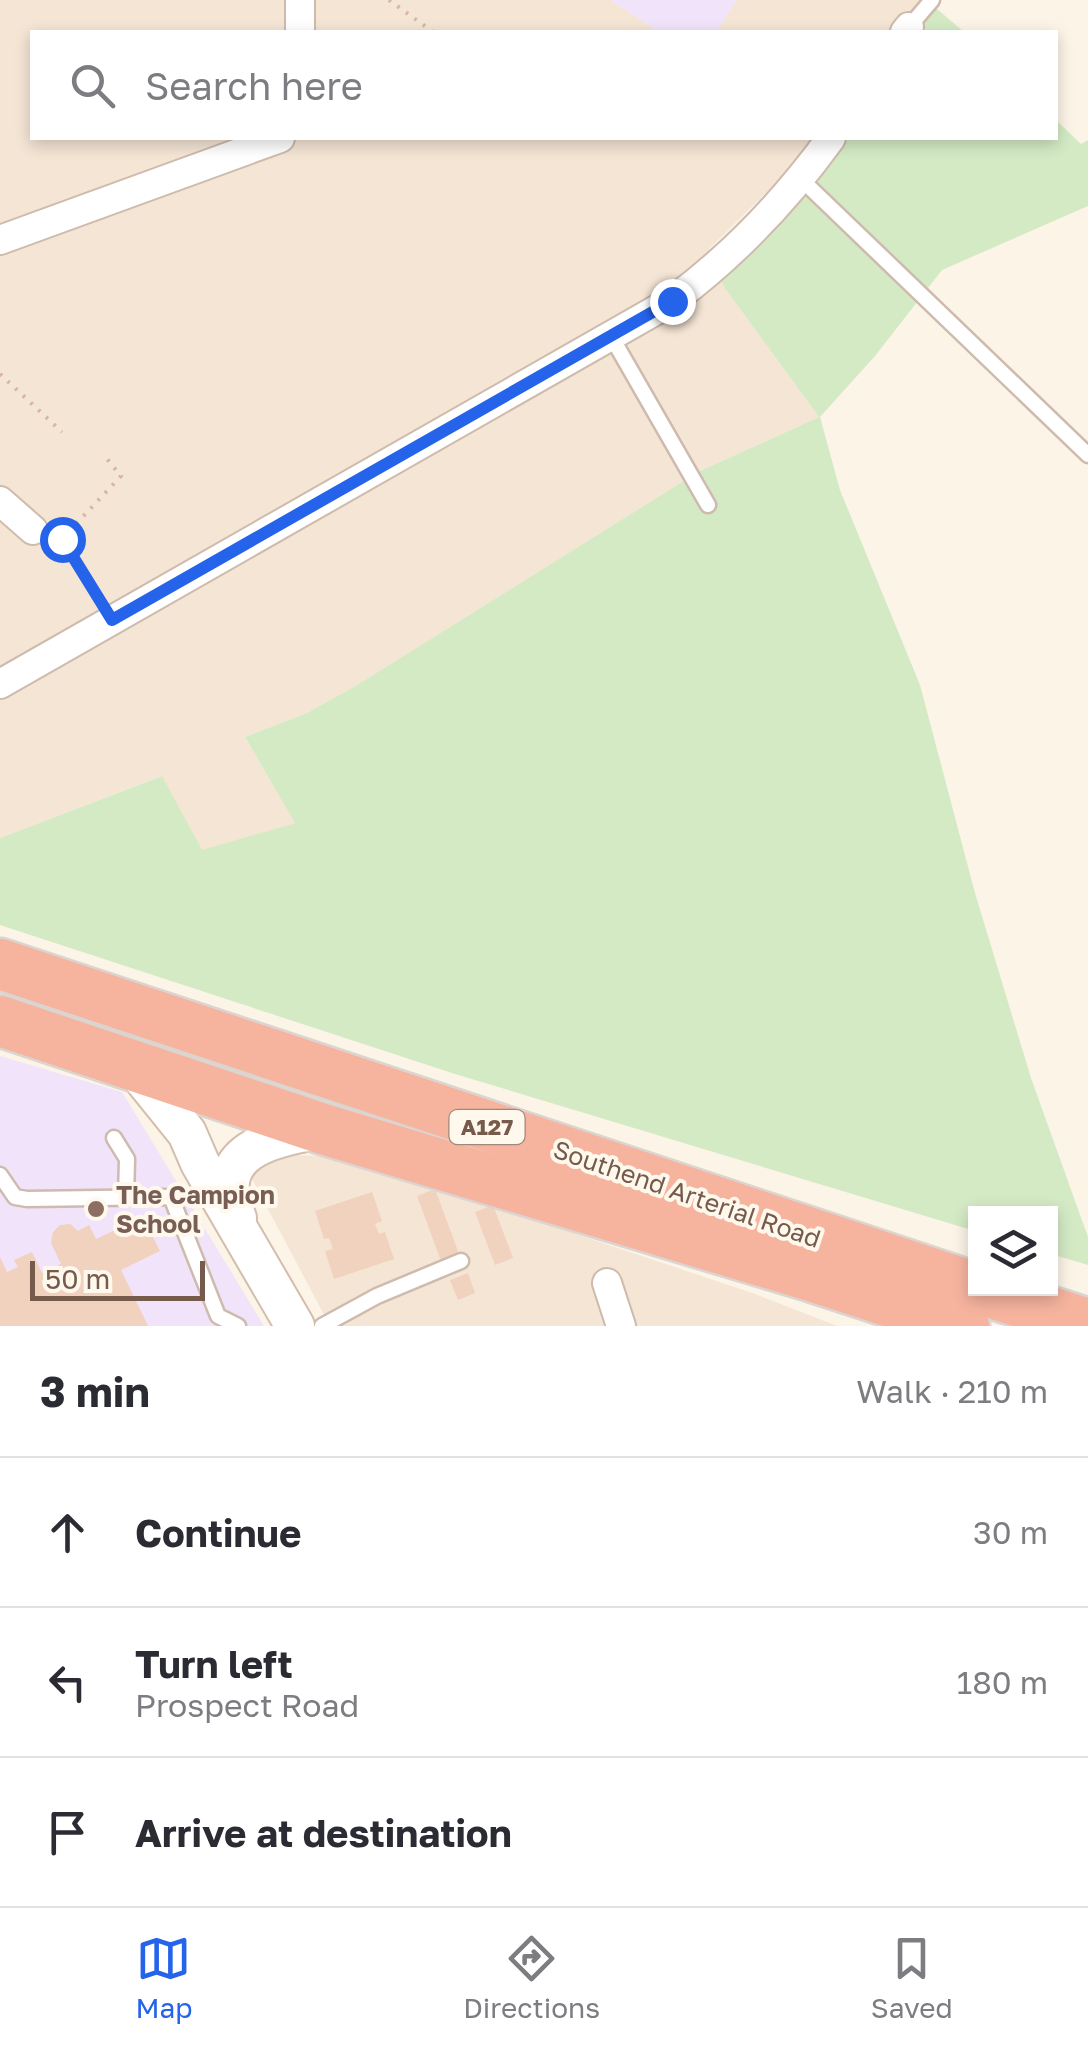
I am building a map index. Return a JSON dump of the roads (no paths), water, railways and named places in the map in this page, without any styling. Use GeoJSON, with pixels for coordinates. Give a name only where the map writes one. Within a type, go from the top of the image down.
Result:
{"type":"FeatureCollection","features":[{"type":"Feature","properties":{"kind":"highway","name":"Southend Arterial Road"},"geometry":{"type":"LineString","coordinates":[[0,964],[968,1285]]}},
{"type":"Feature","properties":{"kind":"highway","name":"Southend Arterial Road"},"geometry":{"type":"LineString","coordinates":[[0,1021],[323,1130],[793,1270],[964,1326]]}},
{"type":"Feature","properties":{"kind":"highway","name":"Southend Arterial Road"},"geometry":{"type":"LineString","coordinates":[[1001,1296],[1088,1324]]}},
{"type":"Feature","properties":{"kind":"street"},"geometry":{"type":"LineString","coordinates":[[300,0],[300,30]]}},
{"type":"Feature","properties":{"kind":"street"},"geometry":{"type":"LineString","coordinates":[[0,240],[275,140]]}},
{"type":"Feature","properties":{"kind":"street"},"geometry":{"type":"LineString","coordinates":[[0,684],[672,301],[719,266],[801,179],[830,140]]}},
{"type":"Feature","properties":{"kind":"street"},"geometry":{"type":"LineString","coordinates":[[3,508],[34,530]]}},
{"type":"Feature","properties":{"kind":"street"},"geometry":{"type":"LineString","coordinates":[[131,1065],[187,1133],[200,1164],[297,1324]]}},
{"type":"Feature","properties":{"kind":"street"},"geometry":{"type":"LineString","coordinates":[[246,1239],[229,1200],[236,1164],[248,1150],[271,1140],[323,1130]]}},
{"type":"Feature","properties":{"kind":"street"},"geometry":{"type":"LineString","coordinates":[[607,1283],[621,1326]]}},
{"type":"Feature","properties":{"kind":"lane"},"geometry":{"type":"LineString","coordinates":[[907,30],[932,0]]}},
{"type":"Feature","properties":{"kind":"lane"},"geometry":{"type":"LineString","coordinates":[[801,179],[1088,455]]}},
{"type":"Feature","properties":{"kind":"lane"},"geometry":{"type":"LineString","coordinates":[[610,336],[708,505]]}},
{"type":"Feature","properties":{"kind":"lane"},"geometry":{"type":"LineString","coordinates":[[114,1138],[127,1159],[126,1198]]}},
{"type":"Feature","properties":{"kind":"lane"},"geometry":{"type":"LineString","coordinates":[[2,1185],[15,1197],[27,1199],[171,1197],[217,1321],[238,1326]]}},
{"type":"Feature","properties":{"kind":"lane"},"geometry":{"type":"LineString","coordinates":[[297,1324],[461,1261]]}},
{"type":"Feature","properties":{"kind":"place","name":"The Campion School"},"geometry":{"type":"Point","coordinates":[96,1209]}}]}
